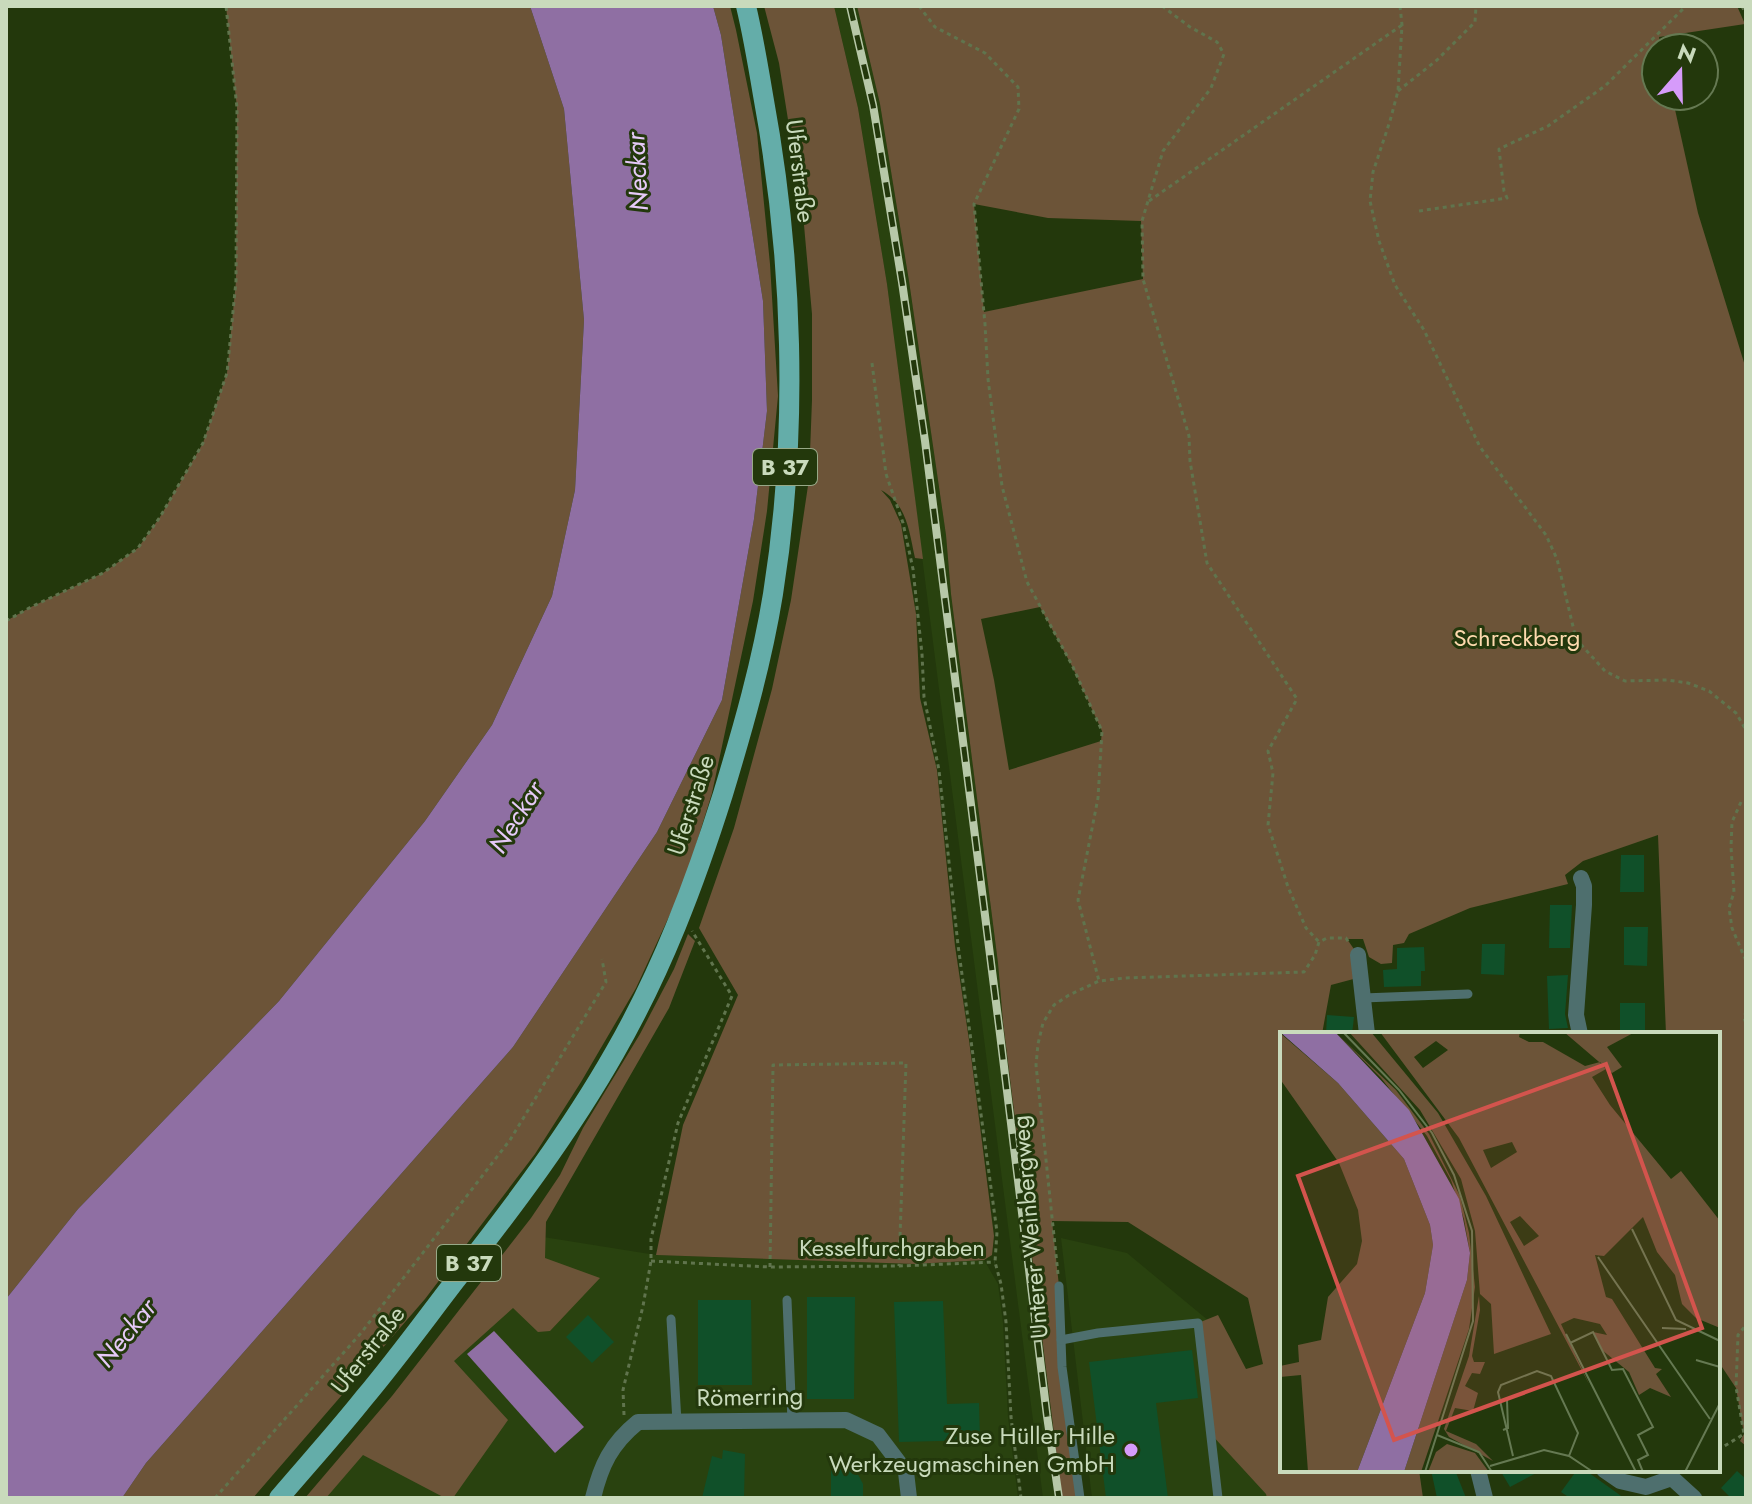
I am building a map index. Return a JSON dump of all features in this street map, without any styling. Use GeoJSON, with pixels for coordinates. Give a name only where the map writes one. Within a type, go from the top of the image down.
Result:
{"type":"FeatureCollection","features":[{"type":"Feature","properties":{"kind":"main road","name":"Uferstraße"},"geometry":{"type":"LineString","coordinates":[[279,1498],[383,1374],[525,1192],[570,1125],[615,1052],[652,983],[681,917],[709,838],[747,714],[772,596],[783,510],[789,388],[787,282],[780,209],[772,140],[746,6]]}},
{"type":"Feature","properties":{"kind":"street"},"geometry":{"type":"LineString","coordinates":[[1580,1032],[1576,1015],[1584,905],[1581,878]]}},
{"type":"Feature","properties":{"kind":"street"},"geometry":{"type":"LineString","coordinates":[[1358,955],[1367,1032]]}},
{"type":"Feature","properties":{"kind":"street","name":"Römerring"},"geometry":{"type":"LineString","coordinates":[[628,1430],[638,1422],[846,1420],[878,1435],[906,1472]]}},
{"type":"Feature","properties":{"kind":"street"},"geometry":{"type":"LineString","coordinates":[[593,1498],[609,1451],[628,1430]]}},
{"type":"Feature","properties":{"kind":"street"},"geometry":{"type":"LineString","coordinates":[[906,1472],[909,1498]]}},
{"type":"Feature","properties":{"kind":"street"},"geometry":{"type":"LineString","coordinates":[[1478,1472],[1485,1498]]}},
{"type":"Feature","properties":{"kind":"street"},"geometry":{"type":"LineString","coordinates":[[1607,1472],[1620,1481],[1646,1487],[1670,1474],[1694,1498]]}},
{"type":"Feature","properties":{"kind":"lane"},"geometry":{"type":"LineString","coordinates":[[1363,998],[1468,994]]}},
{"type":"Feature","properties":{"kind":"lane","name":"Unterer Weinbergweg"},"geometry":{"type":"LineString","coordinates":[[1059,1286],[1062,1367],[1080,1498]]}},
{"type":"Feature","properties":{"kind":"lane"},"geometry":{"type":"LineString","coordinates":[[787,1300],[792,1421]]}},
{"type":"Feature","properties":{"kind":"lane"},"geometry":{"type":"LineString","coordinates":[[671,1319],[677,1422]]}},
{"type":"Feature","properties":{"kind":"lane"},"geometry":{"type":"LineString","coordinates":[[1061,1340],[1198,1323],[1218,1498]]}},
{"type":"Feature","properties":{"kind":"path"},"geometry":{"type":"LineString","coordinates":[[6,621],[103,573],[138,548],[203,443],[227,373],[236,281],[237,108],[226,6]]}},
{"type":"Feature","properties":{"kind":"path"},"geometry":{"type":"LineString","coordinates":[[919,6],[935,27],[985,53],[1018,87],[1019,109],[974,204],[988,379],[1002,486],[1027,582],[1072,665],[1102,731],[1098,798],[1078,900],[1099,981],[1304,972],[1319,942],[1327,938],[1346,938],[1358,955]]}},
{"type":"Feature","properties":{"kind":"path"},"geometry":{"type":"LineString","coordinates":[[1162,6],[1217,42],[1224,54],[1211,88],[1163,151],[1142,221],[1143,279],[1189,436],[1190,461],[1207,563],[1297,699],[1268,751],[1273,773],[1268,825],[1288,887],[1306,928],[1319,942]]}},
{"type":"Feature","properties":{"kind":"path"},"geometry":{"type":"LineString","coordinates":[[1400,6],[1402,25],[1398,91],[1373,172],[1370,201],[1379,241],[1395,285],[1424,330],[1480,447],[1546,535],[1557,559],[1576,639],[1605,671],[1625,681],[1667,680],[1688,683],[1709,691],[1736,713],[1746,730]]}},
{"type":"Feature","properties":{"kind":"path"},"geometry":{"type":"LineString","coordinates":[[1398,91],[1437,60],[1475,22],[1476,6]]}},
{"type":"Feature","properties":{"kind":"path"},"geometry":{"type":"LineString","coordinates":[[1419,211],[1507,198],[1499,149],[1548,126],[1605,86],[1686,6]]}},
{"type":"Feature","properties":{"kind":"path"},"geometry":{"type":"LineString","coordinates":[[1742,6],[1746,15]]}},
{"type":"Feature","properties":{"kind":"path"},"geometry":{"type":"LineString","coordinates":[[1147,203],[1402,25]]}},
{"type":"Feature","properties":{"kind":"path"},"geometry":{"type":"LineString","coordinates":[[872,363],[886,474],[903,523],[913,569],[924,697],[939,770],[958,945],[997,1232],[995,1262]]}},
{"type":"Feature","properties":{"kind":"path"},"geometry":{"type":"LineString","coordinates":[[1742,802],[1732,822],[1734,892],[1729,908],[1732,928],[1746,961]]}},
{"type":"Feature","properties":{"kind":"path"},"geometry":{"type":"LineString","coordinates":[[628,1430],[624,1420],[623,1390],[643,1306],[651,1261],[651,1239],[678,1123],[732,996],[691,930]]}},
{"type":"Feature","properties":{"kind":"path"},"geometry":{"type":"LineString","coordinates":[[215,1498],[361,1333],[510,1140],[606,982],[602,959]]}},
{"type":"Feature","properties":{"kind":"path","name":"Unterer Weinbergweg"},"geometry":{"type":"LineString","coordinates":[[1059,1286],[1037,1055],[1043,1023],[1054,1005],[1099,981]]}},
{"type":"Feature","properties":{"kind":"path"},"geometry":{"type":"LineString","coordinates":[[1746,1011],[1746,1023]]}},
{"type":"Feature","properties":{"kind":"path"},"geometry":{"type":"LineString","coordinates":[[770,1267],[773,1065],[906,1063],[899,1266]]}},
{"type":"Feature","properties":{"kind":"path","name":"Kesselfurchgraben"},"geometry":{"type":"LineString","coordinates":[[651,1261],[770,1267],[995,1262],[1006,1322],[1011,1417],[1021,1498]]}},
{"type":"Feature","properties":{"kind":"path"},"geometry":{"type":"LineString","coordinates":[[1720,1449],[1744,1434],[1736,1387],[1738,1335],[1746,1325]]}},
{"type":"Feature","properties":{"kind":"path"},"geometry":{"type":"LineString","coordinates":[[906,1472],[1017,1463]]}},
{"type":"Feature","properties":{"kind":"shaded area"},"geometry":{"type":"Polygon","coordinates":[[[834,6],[857,6],[880,104],[909,281],[946,535],[1062,1498],[1043,1498],[887,284],[858,108],[834,6]]]}},
{"type":"Feature","properties":{"kind":"shaded area"},"geometry":{"type":"Polygon","coordinates":[[[537,1236],[656,1255],[915,1264],[984,1260],[998,1284],[1008,1417],[1018,1498],[317,1498],[537,1236]]]}},
{"type":"Feature","properties":{"kind":"shaded area"},"geometry":{"type":"Polygon","coordinates":[[[1061,1238],[1127,1253],[1215,1326],[1280,1466],[1280,1472],[1416,1498],[1092,1498],[1061,1238]]]}},
{"type":"Feature","properties":{"kind":"green space"},"geometry":{"type":"Polygon","coordinates":[[[226,6],[530,6],[564,109],[584,320],[575,490],[552,596],[492,725],[425,821],[279,1001],[78,1209],[6,1299],[6,621],[103,573],[138,548],[203,443],[227,373],[236,281],[237,108],[226,6]]]}},
{"type":"Feature","properties":{"kind":"green space"},"geometry":{"type":"Polygon","coordinates":[[[713,6],[730,6],[757,133],[770,264],[778,396],[767,511],[753,601],[712,793],[684,884],[636,988],[535,1154],[425,1299],[253,1498],[122,1498],[146,1463],[513,1047],[657,832],[722,700],[754,519],[767,411],[763,301],[721,35],[713,6]]]}},
{"type":"Feature","properties":{"kind":"green space"},"geometry":{"type":"Polygon","coordinates":[[[764,6],[834,6],[858,108],[887,284],[923,559],[915,558],[902,511],[881,490],[890,500],[901,524],[916,614],[920,698],[937,770],[955,946],[994,1236],[992,1255],[984,1260],[915,1264],[656,1255],[683,1125],[738,995],[699,928],[734,828],[772,689],[791,600],[809,479],[812,314],[803,214],[779,63],[764,6]]]}},
{"type":"Feature","properties":{"kind":"green space","name":"Schreckberg"},"geometry":{"type":"Polygon","coordinates":[[[857,6],[1737,6],[1745,24],[1692,32],[1640,32],[1640,112],[1676,112],[1698,213],[1746,369],[1746,1446],[1740,1441],[1744,1434],[1736,1388],[1720,1364],[1720,1032],[1666,1032],[1658,835],[1583,861],[1565,875],[1568,884],[1470,908],[1409,934],[1404,943],[1393,945],[1392,963],[1381,964],[1369,957],[1363,939],[1347,939],[1358,955],[1361,977],[1331,985],[1322,1032],[1280,1032],[1280,1472],[1419,1472],[1423,1498],[1267,1498],[1210,1433],[1198,1323],[1218,1315],[1246,1369],[1263,1364],[1248,1298],[1128,1222],[1052,1221],[1059,1286],[1062,1367],[1080,1498],[1062,1498],[946,535],[880,104],[857,6]],[[974,204],[984,312],[1143,279],[1141,221],[1048,218],[974,204]],[[1040,607],[981,619],[1009,770],[1101,741],[1102,731],[1040,607]]]}},
{"type":"Feature","properties":{"kind":"green space"},"geometry":{"type":"Polygon","coordinates":[[[688,934],[695,941],[669,1008],[546,1222],[545,1258],[600,1278],[550,1331],[538,1332],[513,1308],[454,1361],[508,1420],[453,1498],[445,1498],[363,1455],[326,1498],[305,1498],[392,1396],[531,1218],[560,1175],[583,1128],[640,1034],[674,969],[688,934]]]}},
{"type":"Feature","properties":{"kind":"water","name":"Neckar"},"geometry":{"type":"Polygon","coordinates":[[[530,6],[713,6],[721,35],[763,301],[767,411],[754,519],[722,700],[657,832],[513,1047],[146,1463],[122,1498],[6,1498],[6,1299],[78,1209],[279,1001],[425,821],[492,725],[552,596],[575,490],[584,320],[564,109],[530,6]]]}},
{"type":"Feature","properties":{"kind":"water"},"geometry":{"type":"Polygon","coordinates":[[[494,1331],[584,1427],[555,1453],[467,1354],[494,1331]]]}},
{"type":"Feature","properties":{"kind":"building"},"geometry":{"type":"Polygon","coordinates":[[[1621,855],[1644,855],[1644,892],[1620,892],[1621,855]]]}},
{"type":"Feature","properties":{"kind":"building"},"geometry":{"type":"Polygon","coordinates":[[[1550,905],[1572,905],[1570,948],[1549,948],[1550,905]]]}},
{"type":"Feature","properties":{"kind":"building"},"geometry":{"type":"Polygon","coordinates":[[[1624,927],[1648,927],[1647,966],[1624,965],[1624,927]]]}},
{"type":"Feature","properties":{"kind":"building"},"geometry":{"type":"Polygon","coordinates":[[[1482,944],[1505,944],[1504,975],[1481,974],[1482,944]]]}},
{"type":"Feature","properties":{"kind":"building"},"geometry":{"type":"Polygon","coordinates":[[[1424,947],[1425,971],[1421,971],[1421,986],[1384,987],[1383,970],[1397,969],[1397,948],[1424,947]]]}},
{"type":"Feature","properties":{"kind":"building"},"geometry":{"type":"Polygon","coordinates":[[[1568,975],[1565,1014],[1568,1028],[1549,1029],[1547,976],[1568,975]]]}},
{"type":"Feature","properties":{"kind":"building"},"geometry":{"type":"Polygon","coordinates":[[[1620,1003],[1645,1003],[1645,1032],[1620,1032],[1620,1003]]]}},
{"type":"Feature","properties":{"kind":"building"},"geometry":{"type":"Polygon","coordinates":[[[1327,1015],[1354,1017],[1352,1032],[1326,1032],[1327,1015]]]}},
{"type":"Feature","properties":{"kind":"building"},"geometry":{"type":"Polygon","coordinates":[[[807,1297],[855,1297],[854,1399],[807,1399],[807,1297]]]}},
{"type":"Feature","properties":{"kind":"building"},"geometry":{"type":"Polygon","coordinates":[[[698,1300],[751,1300],[752,1385],[698,1385],[698,1300]]]}},
{"type":"Feature","properties":{"kind":"building"},"geometry":{"type":"Polygon","coordinates":[[[943,1301],[947,1404],[979,1403],[980,1440],[899,1442],[894,1302],[943,1301]]]}},
{"type":"Feature","properties":{"kind":"building"},"geometry":{"type":"Polygon","coordinates":[[[588,1315],[614,1342],[592,1363],[566,1337],[588,1315]]]}},
{"type":"Feature","properties":{"kind":"building","name":"Zuse Hüller Hille Werkzeugmaschinen GmbH"},"geometry":{"type":"Polygon","coordinates":[[[1192,1350],[1198,1398],[1156,1403],[1168,1498],[1106,1498],[1089,1362],[1192,1350]]]}},
{"type":"Feature","properties":{"kind":"building"},"geometry":{"type":"Polygon","coordinates":[[[723,1450],[745,1454],[744,1498],[702,1498],[712,1456],[722,1459],[723,1450]]]}},
{"type":"Feature","properties":{"kind":"building"},"geometry":{"type":"Polygon","coordinates":[[[831,1462],[852,1463],[863,1484],[863,1498],[831,1498],[831,1462]]]}},
{"type":"Feature","properties":{"kind":"building"},"geometry":{"type":"Polygon","coordinates":[[[1737,1471],[1746,1479],[1746,1498],[1731,1498],[1721,1488],[1737,1471]]]}},
{"type":"Feature","properties":{"kind":"building"},"geometry":{"type":"Polygon","coordinates":[[[1431,1472],[1456,1472],[1466,1498],[1437,1498],[1431,1472]]]}},
{"type":"Feature","properties":{"kind":"building"},"geometry":{"type":"Polygon","coordinates":[[[1501,1472],[1538,1472],[1510,1487],[1501,1472]]]}},
{"type":"Feature","properties":{"kind":"building"},"geometry":{"type":"Polygon","coordinates":[[[1576,1472],[1588,1472],[1624,1498],[1570,1498],[1561,1492],[1576,1472]]]}},
{"type":"Feature","properties":{"kind":"railway"},"geometry":{"type":"LineString","coordinates":[[850,6],[873,105],[925,441],[1059,1498]]}},
{"type":"Feature","properties":{"kind":"place","name":"Zuse Hüller Hille Werkzeugmaschinen GmbH"},"geometry":{"type":"Point","coordinates":[1131,1450]}}]}
